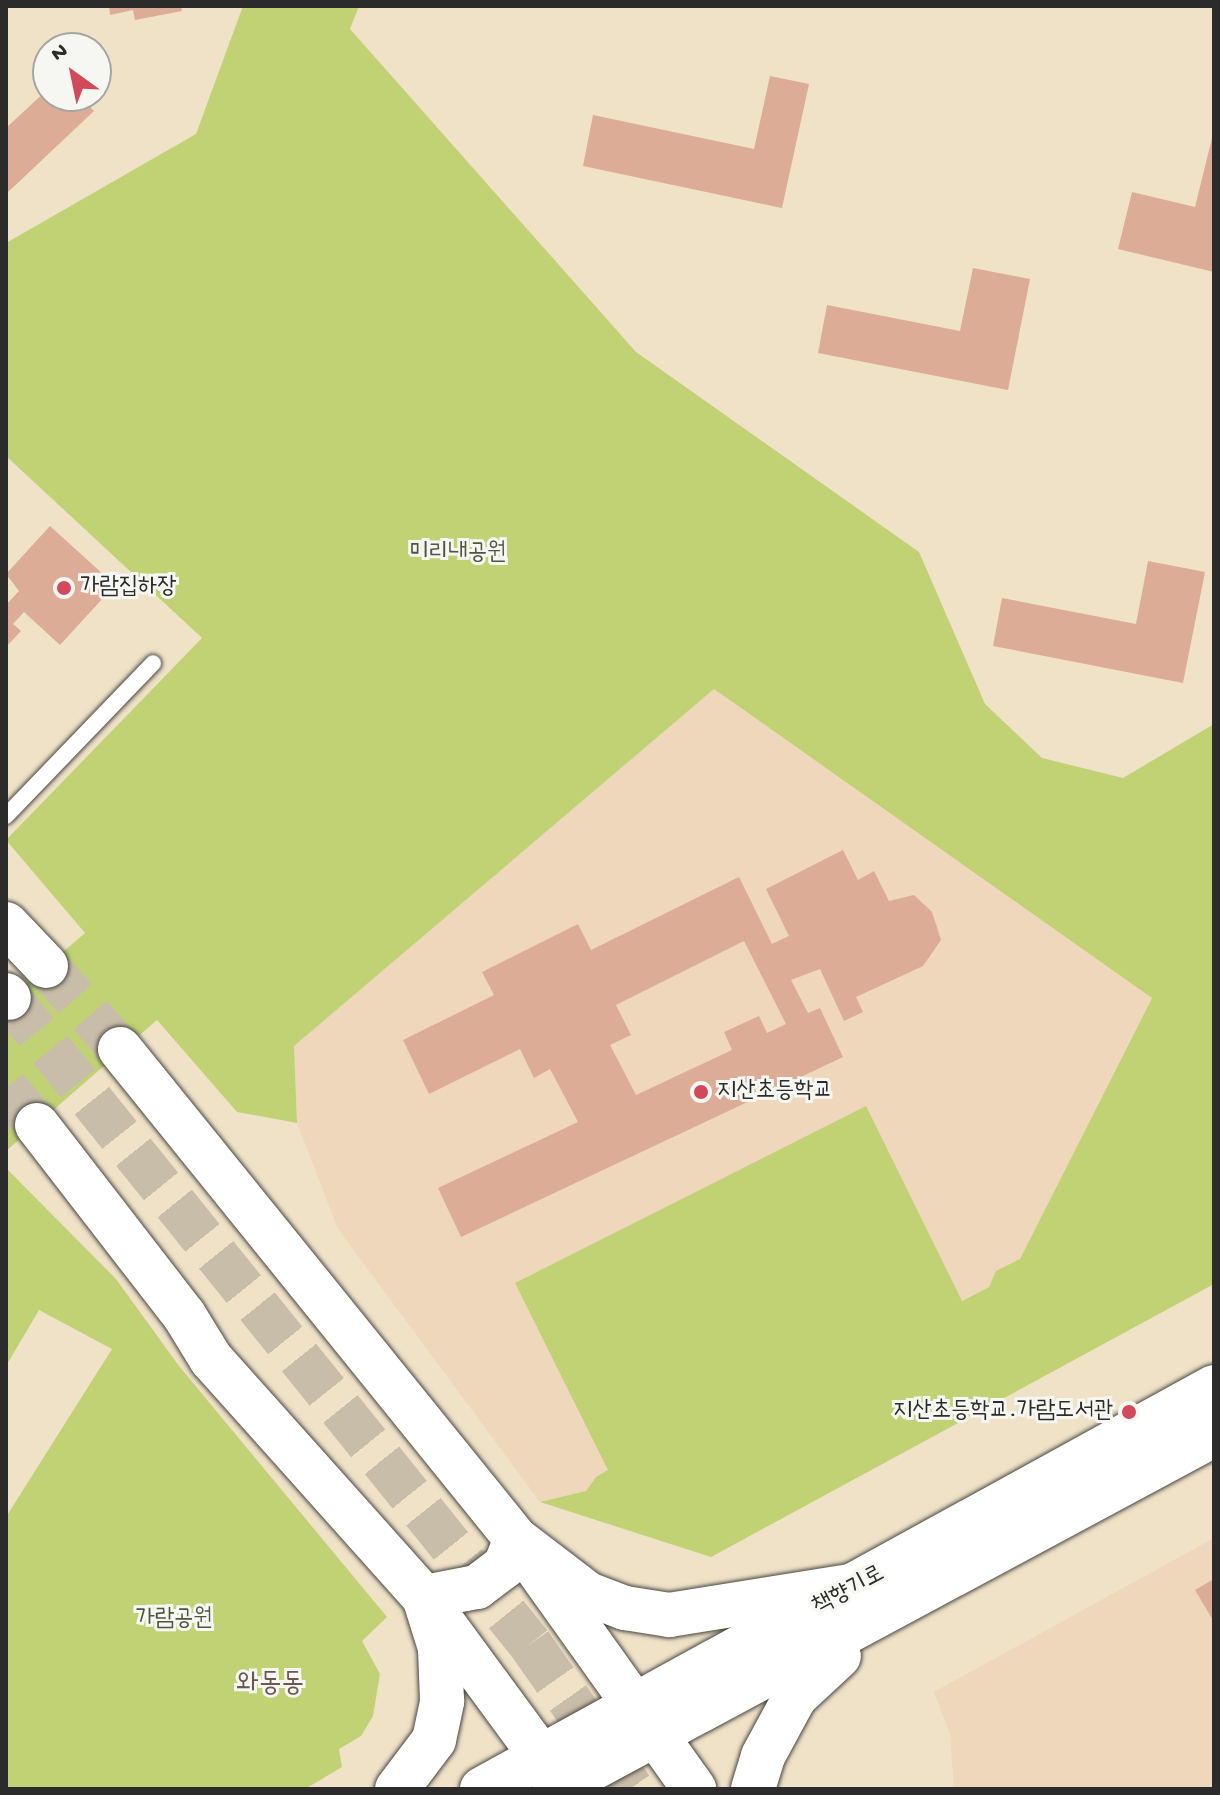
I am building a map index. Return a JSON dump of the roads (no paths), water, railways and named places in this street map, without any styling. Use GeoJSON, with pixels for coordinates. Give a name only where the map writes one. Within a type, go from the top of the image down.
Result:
{"type":"FeatureCollection","features":[{"type":"Feature","properties":{"kind":"main road"},"geometry":{"type":"LineString","coordinates":[[6,924],[46,966]]}},
{"type":"Feature","properties":{"kind":"main road"},"geometry":{"type":"LineString","coordinates":[[120,1049],[516,1539],[694,1789]]}},
{"type":"Feature","properties":{"kind":"main road"},"geometry":{"type":"LineString","coordinates":[[37,1125],[184,1315],[211,1359],[424,1597],[555,1780]]}},
{"type":"Feature","properties":{"kind":"main road","name":"책향기로"},"geometry":{"type":"LineString","coordinates":[[872,1600],[1214,1387]]}},
{"type":"Feature","properties":{"kind":"main road","name":"책향기로"},"geometry":{"type":"LineString","coordinates":[[482,1789],[555,1780],[647,1719],[872,1600],[1214,1435]]}},
{"type":"Feature","properties":{"kind":"main road"},"geometry":{"type":"LineString","coordinates":[[424,1597],[477,1587],[505,1566],[516,1539]]}},
{"type":"Feature","properties":{"kind":"main road"},"geometry":{"type":"LineString","coordinates":[[516,1539],[588,1594],[625,1608],[669,1615],[872,1600]]}},
{"type":"Feature","properties":{"kind":"main road"},"geometry":{"type":"LineString","coordinates":[[397,1789],[434,1740],[442,1701],[440,1648],[424,1597]]}},
{"type":"Feature","properties":{"kind":"main road"},"geometry":{"type":"LineString","coordinates":[[753,1789],[763,1756],[795,1697],[872,1600]]}},
{"type":"Feature","properties":{"kind":"lane"},"geometry":{"type":"LineString","coordinates":[[6,816],[153,663]]}},
{"type":"Feature","properties":{"kind":"tunnel"},"geometry":{"type":"LineString","coordinates":[[46,966],[120,1049]]}},
{"type":"Feature","properties":{"kind":"tunnel"},"geometry":{"type":"LineString","coordinates":[[9,998],[530,1644],[632,1789]]}},
{"type":"Feature","properties":{"kind":"tunnel"},"geometry":{"type":"LineString","coordinates":[[6,1088],[37,1125]]}},
{"type":"Feature","properties":{"kind":"place","name":"가람집하장"},"geometry":{"type":"Point","coordinates":[64,588]}},
{"type":"Feature","properties":{"kind":"place","name":"지산초등학교"},"geometry":{"type":"Point","coordinates":[701,1092]}},
{"type":"Feature","properties":{"kind":"place","name":"지산초등학교.가람도서관"},"geometry":{"type":"Point","coordinates":[1129,1412]}},
{"type":"Feature","properties":{"kind":"district","name":"와동동"},"geometry":{"type":"Point","coordinates":[270,1685]}},
{"type":"Feature","properties":{"kind":"park label","name":"미리내공원"},"geometry":{"type":"Point","coordinates":[458,554]}},
{"type":"Feature","properties":{"kind":"park label","name":"가람공원"},"geometry":{"type":"Point","coordinates":[174,1620]}}]}
